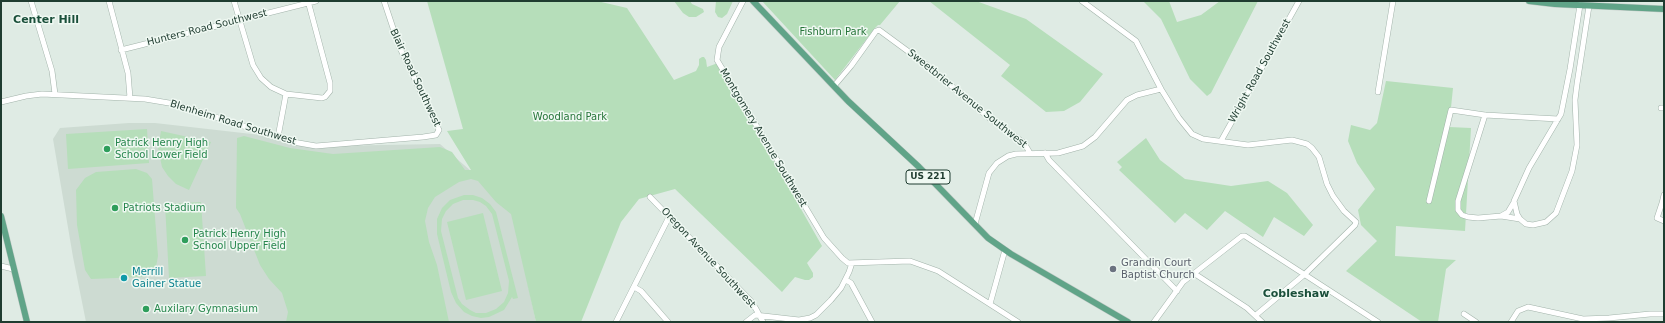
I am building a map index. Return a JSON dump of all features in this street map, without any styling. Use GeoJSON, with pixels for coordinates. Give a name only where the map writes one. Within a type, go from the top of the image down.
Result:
{"type":"FeatureCollection","features":[{"type":"Feature","properties":{"kind":"main road","name":"US 221"},"geometry":{"type":"LineString","coordinates":[[753,1],[834,86],[919,167],[988,238],[1004,250],[1128,322]]}},
{"type":"Feature","properties":{"kind":"main road"},"geometry":{"type":"LineString","coordinates":[[1528,1],[1589,6],[1664,9]]}},
{"type":"Feature","properties":{"kind":"main road"},"geometry":{"type":"LineString","coordinates":[[1,216],[27,322]]}},
{"type":"Feature","properties":{"kind":"street"},"geometry":{"type":"LineString","coordinates":[[31,1],[52,71],[55,94]]}},
{"type":"Feature","properties":{"kind":"street"},"geometry":{"type":"LineString","coordinates":[[109,1],[128,73],[130,98]]}},
{"type":"Feature","properties":{"kind":"street"},"geometry":{"type":"LineString","coordinates":[[234,1],[250,57],[256,72],[271,87],[286,94],[319,99],[325,97],[330,88],[326,67],[308,2]]}},
{"type":"Feature","properties":{"kind":"street","name":"Hunters Road Southwest"},"geometry":{"type":"LineString","coordinates":[[121,50],[316,1]]}},
{"type":"Feature","properties":{"kind":"street","name":"Blair Road Southwest"},"geometry":{"type":"LineString","coordinates":[[384,1],[399,46],[439,131]]}},
{"type":"Feature","properties":{"kind":"street","name":"Montgomery Avenue Southwest"},"geometry":{"type":"LineString","coordinates":[[743,1],[718,50],[718,63],[817,227],[842,258],[845,261],[852,263]]}},
{"type":"Feature","properties":{"kind":"street"},"geometry":{"type":"LineString","coordinates":[[1082,1],[1136,41],[1161,89],[1179,118],[1192,134],[1203,139],[1253,145],[1292,140],[1307,144],[1319,157],[1327,184],[1333,196],[1344,212],[1356,224],[1305,274],[1256,315]]}},
{"type":"Feature","properties":{"kind":"street","name":"Wright Road Southwest"},"geometry":{"type":"LineString","coordinates":[[1221,142],[1299,1]]}},
{"type":"Feature","properties":{"kind":"street"},"geometry":{"type":"LineString","coordinates":[[1378,92],[1393,1]]}},
{"type":"Feature","properties":{"kind":"street"},"geometry":{"type":"LineString","coordinates":[[1501,216],[1508,212],[1529,168],[1558,119],[1563,107],[1580,5]]}},
{"type":"Feature","properties":{"kind":"street"},"geometry":{"type":"LineString","coordinates":[[1514,201],[1515,210],[1520,219],[1526,224],[1533,225],[1546,222],[1556,213],[1569,180],[1577,145],[1575,100],[1579,63],[1589,6]]}},
{"type":"Feature","properties":{"kind":"street","name":"Sweetbrier Avenue Southwest"},"geometry":{"type":"LineString","coordinates":[[834,86],[878,30],[903,47],[988,117],[1024,143],[1030,153]]}},
{"type":"Feature","properties":{"kind":"street"},"geometry":{"type":"LineString","coordinates":[[975,224],[985,183],[992,168],[1008,156],[1030,153],[1063,152],[1083,146],[1095,137],[1128,100],[1137,95],[1161,89]]}},
{"type":"Feature","properties":{"kind":"street","name":"Blenheim Road Southwest"},"geometry":{"type":"LineString","coordinates":[[1,102],[30,95],[55,94],[145,99],[175,104],[306,145],[327,146],[423,137],[436,135],[439,131]]}},
{"type":"Feature","properties":{"kind":"street"},"geometry":{"type":"LineString","coordinates":[[278,137],[286,94]]}},
{"type":"Feature","properties":{"kind":"street"},"geometry":{"type":"LineString","coordinates":[[1429,201],[1452,110],[1485,115],[1558,119]]}},
{"type":"Feature","properties":{"kind":"street"},"geometry":{"type":"LineString","coordinates":[[1485,115],[1458,201],[1458,210],[1462,215],[1468,217],[1478,218],[1501,216],[1520,219]]}},
{"type":"Feature","properties":{"kind":"street"},"geometry":{"type":"LineString","coordinates":[[1045,153],[1049,160],[1177,291]]}},
{"type":"Feature","properties":{"kind":"street"},"geometry":{"type":"LineString","coordinates":[[1664,194],[1663,203],[1657,218],[1664,221]]}},
{"type":"Feature","properties":{"kind":"street","name":"Oregon Avenue Southwest"},"geometry":{"type":"LineString","coordinates":[[650,197],[745,295],[760,315],[763,322]]}},
{"type":"Feature","properties":{"kind":"street"},"geometry":{"type":"LineString","coordinates":[[616,322],[669,217]]}},
{"type":"Feature","properties":{"kind":"street"},"geometry":{"type":"LineString","coordinates":[[1154,322],[1183,282],[1195,274],[1238,237],[1244,236],[1378,322]]}},
{"type":"Feature","properties":{"kind":"street"},"geometry":{"type":"LineString","coordinates":[[990,304],[1004,250]]}},
{"type":"Feature","properties":{"kind":"street"},"geometry":{"type":"LineString","coordinates":[[746,322],[752,316],[760,315],[795,320],[810,318],[821,312],[831,300],[846,280],[852,263],[910,261],[917,262],[945,275],[1018,322]]}},
{"type":"Feature","properties":{"kind":"street"},"geometry":{"type":"LineString","coordinates":[[1,266],[13,269]]}},
{"type":"Feature","properties":{"kind":"street"},"geometry":{"type":"LineString","coordinates":[[1195,274],[1224,292],[1256,315],[1262,322]]}},
{"type":"Feature","properties":{"kind":"street"},"geometry":{"type":"LineString","coordinates":[[846,280],[851,283],[872,322]]}},
{"type":"Feature","properties":{"kind":"street"},"geometry":{"type":"LineString","coordinates":[[634,287],[641,291],[668,322]]}},
{"type":"Feature","properties":{"kind":"street"},"geometry":{"type":"LineString","coordinates":[[1510,322],[1518,311],[1528,307],[1583,319],[1664,314]]}},
{"type":"Feature","properties":{"kind":"street"},"geometry":{"type":"LineString","coordinates":[[1464,314],[1476,322]]}},
{"type":"Feature","properties":{"kind":"shaded area"},"geometry":{"type":"Polygon","coordinates":[[[129,123],[155,123],[278,137],[327,146],[440,144],[511,206],[536,322],[86,322],[73,257],[53,139],[60,128],[129,123]]]}},
{"type":"Feature","properties":{"kind":"green space","name":"Woodland Park"},"geometry":{"type":"Polygon","coordinates":[[[427,1],[597,1],[627,8],[674,80],[696,71],[699,65],[699,59],[702,57],[706,60],[707,67],[718,63],[822,246],[807,263],[813,273],[813,277],[809,280],[805,280],[795,277],[782,292],[675,189],[639,199],[621,222],[581,322],[536,322],[511,214],[496,202],[478,181],[471,179],[459,182],[435,197],[428,208],[425,221],[429,242],[437,265],[449,322],[286,322],[288,312],[282,293],[269,279],[260,265],[240,214],[236,208],[237,138],[244,136],[290,148],[333,154],[440,147],[452,152],[465,170],[471,170],[447,131],[463,129],[427,1]]]}},
{"type":"Feature","properties":{"kind":"green space"},"geometry":{"type":"Polygon","coordinates":[[[674,1],[690,1],[692,4],[703,9],[704,12],[696,17],[689,17],[683,13],[674,1]]]}},
{"type":"Feature","properties":{"kind":"green space"},"geometry":{"type":"Polygon","coordinates":[[[716,1],[733,1],[727,14],[722,18],[718,17],[715,12],[716,1]]]}},
{"type":"Feature","properties":{"kind":"green space","name":"Fishburn Park"},"geometry":{"type":"Polygon","coordinates":[[[762,1],[900,1],[880,25],[875,28],[835,80],[762,1]]]}},
{"type":"Feature","properties":{"kind":"green space"},"geometry":{"type":"Polygon","coordinates":[[[929,1],[976,1],[1026,19],[1103,74],[1080,102],[1064,111],[1046,112],[1001,76],[1010,65],[929,1]]]}},
{"type":"Feature","properties":{"kind":"green space"},"geometry":{"type":"Polygon","coordinates":[[[1143,1],[1169,1],[1177,22],[1201,15],[1220,1],[1258,1],[1211,93],[1207,96],[1190,79],[1161,19],[1143,1]]]}},
{"type":"Feature","properties":{"kind":"green space"},"geometry":{"type":"Polygon","coordinates":[[[1386,81],[1453,88],[1449,127],[1471,128],[1465,231],[1396,226],[1395,256],[1456,260],[1446,269],[1438,322],[1422,322],[1346,271],[1377,241],[1361,225],[1358,210],[1375,189],[1357,163],[1348,141],[1351,125],[1370,130],[1377,123],[1386,81]]]}},
{"type":"Feature","properties":{"kind":"green space","name":"Patrick Henry High School Lower Field"},"geometry":{"type":"Polygon","coordinates":[[[147,129],[149,163],[68,169],[66,134],[147,129]]]}},
{"type":"Feature","properties":{"kind":"green space"},"geometry":{"type":"Polygon","coordinates":[[[161,131],[211,142],[189,190],[176,184],[162,167],[158,148],[161,131]]]}},
{"type":"Feature","properties":{"kind":"green space"},"geometry":{"type":"Polygon","coordinates":[[[1146,138],[1160,160],[1185,179],[1231,186],[1268,181],[1287,193],[1313,225],[1304,236],[1274,217],[1263,237],[1225,211],[1207,230],[1185,213],[1175,223],[1119,170],[1122,167],[1117,162],[1146,138]]]}},
{"type":"Feature","properties":{"kind":"green space","name":"Patriots Stadium"},"geometry":{"type":"Polygon","coordinates":[[[136,169],[147,173],[152,179],[158,256],[155,272],[141,277],[91,279],[85,270],[77,225],[76,190],[85,178],[96,172],[136,169]]]}},
{"type":"Feature","properties":{"kind":"green space"},"geometry":{"type":"Polygon","coordinates":[[[464,195],[473,195],[482,198],[490,204],[496,212],[518,298],[513,299],[512,297],[504,310],[489,317],[481,318],[464,312],[456,303],[451,292],[437,234],[437,219],[442,208],[450,200],[464,195]],[[463,200],[453,204],[446,211],[442,219],[441,231],[458,298],[462,304],[470,310],[476,313],[486,313],[496,309],[504,302],[508,293],[509,281],[492,214],[486,206],[473,200],[463,200]]]}},
{"type":"Feature","properties":{"kind":"green space","name":"Patrick Henry High School Upper Field"},"geometry":{"type":"Polygon","coordinates":[[[201,202],[206,276],[169,278],[165,204],[201,202]]]}},
{"type":"Feature","properties":{"kind":"green space"},"geometry":{"type":"Polygon","coordinates":[[[483,213],[502,291],[466,300],[447,222],[483,213]]]}},
{"type":"Feature","properties":{"kind":"place","name":"Patrick Henry High School Lower Field"},"geometry":{"type":"Point","coordinates":[107,149]}},
{"type":"Feature","properties":{"kind":"place","name":"Patriots Stadium"},"geometry":{"type":"Point","coordinates":[115,208]}},
{"type":"Feature","properties":{"kind":"place","name":"Patrick Henry High School Upper Field"},"geometry":{"type":"Point","coordinates":[185,240]}},
{"type":"Feature","properties":{"kind":"place","name":"Grandin Court Baptist Church"},"geometry":{"type":"Point","coordinates":[1113,269]}},
{"type":"Feature","properties":{"kind":"place","name":"Merrill Gainer Statue"},"geometry":{"type":"Point","coordinates":[124,278]}},
{"type":"Feature","properties":{"kind":"place","name":"Auxilary Gymnasium"},"geometry":{"type":"Point","coordinates":[146,309]}},
{"type":"Feature","properties":{"kind":"district","name":"Center Hill"},"geometry":{"type":"Point","coordinates":[46,20]}},
{"type":"Feature","properties":{"kind":"district","name":"Cobleshaw"},"geometry":{"type":"Point","coordinates":[1296,294]}}]}
